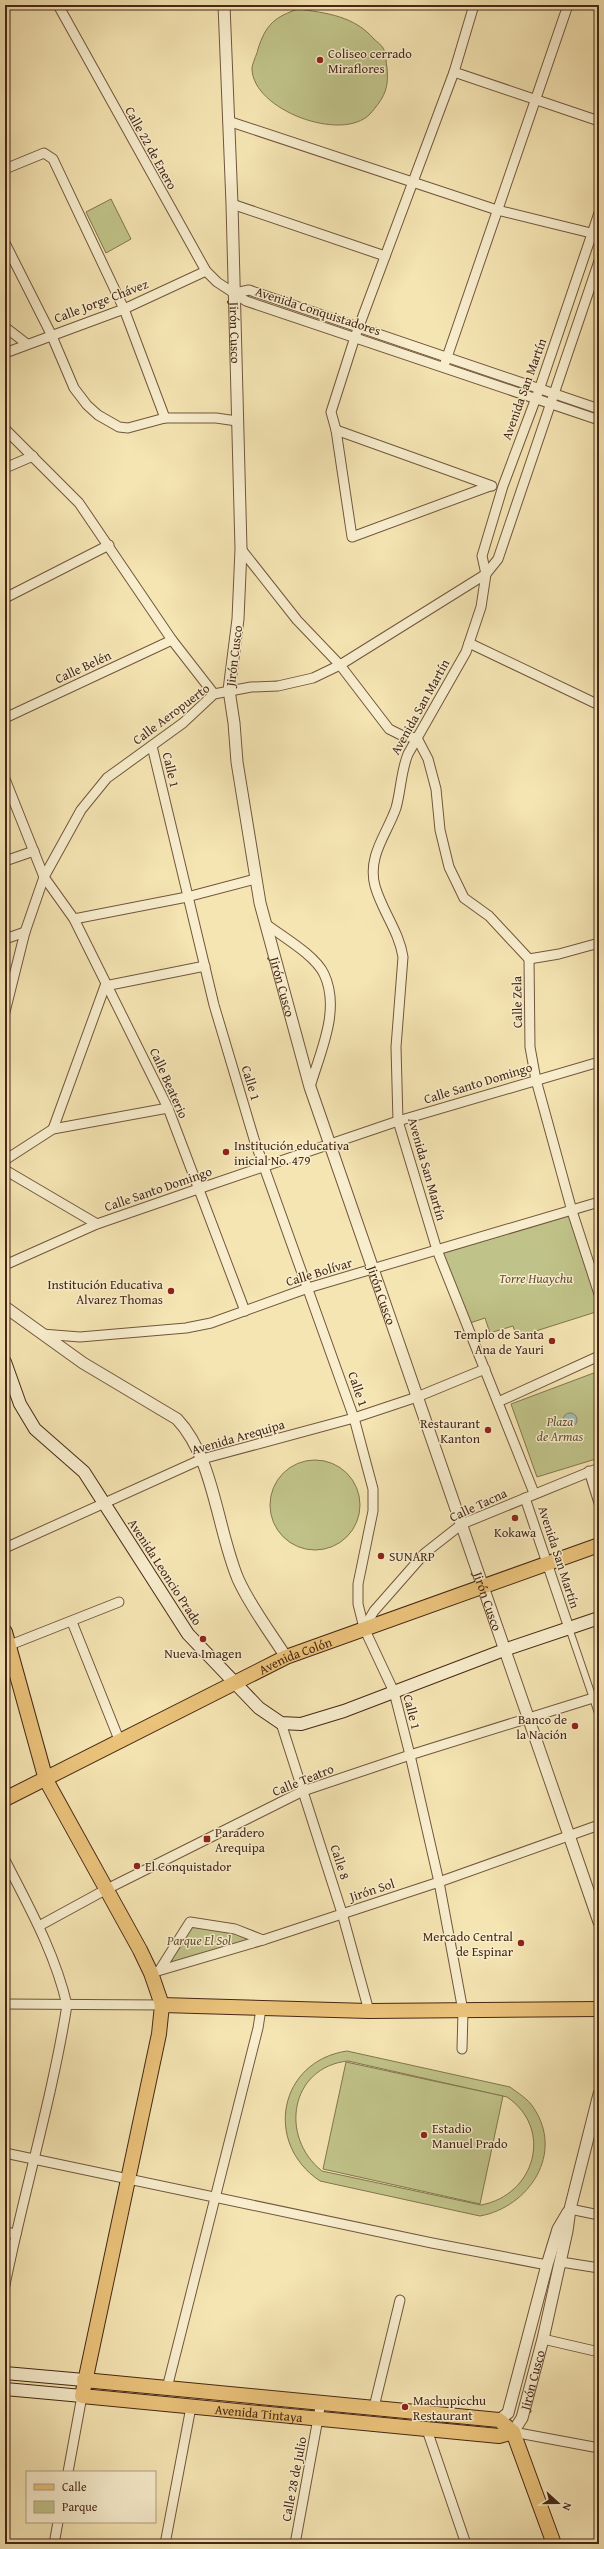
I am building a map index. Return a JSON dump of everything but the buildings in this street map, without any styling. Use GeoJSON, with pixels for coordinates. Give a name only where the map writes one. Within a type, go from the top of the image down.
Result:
{"type":"FeatureCollection","features":[{"type":"Feature","properties":{"kind":"main road","name":"Avenida Leoncio Prado"},"geometry":{"type":"LineString","coordinates":[[5,1362],[20,1404],[35,1429],[84,1472],[188,1634],[259,1708],[281,1723]]}},
{"type":"Feature","properties":{"kind":"main road","name":"Avenida Colón"},"geometry":{"type":"LineString","coordinates":[[5,1800],[286,1657],[599,1544]]}},
{"type":"Feature","properties":{"kind":"main road"},"geometry":{"type":"LineString","coordinates":[[281,1723],[301,1724],[394,1692],[504,1650],[599,1618]]}},
{"type":"Feature","properties":{"kind":"main road"},"geometry":{"type":"LineString","coordinates":[[5,1632],[10,1645],[46,1780],[105,1890],[156,1970],[162,2005],[160,2034],[84,2380],[82,2396]]}},
{"type":"Feature","properties":{"kind":"main road"},"geometry":{"type":"LineString","coordinates":[[162,2005],[369,2011],[599,2009]]}},
{"type":"Feature","properties":{"kind":"main road","name":"Avenida Tintaya"},"geometry":{"type":"LineString","coordinates":[[5,2373],[500,2420]]}},
{"type":"Feature","properties":{"kind":"main road","name":"Avenida Tintaya"},"geometry":{"type":"LineString","coordinates":[[5,2389],[427,2430],[499,2436],[513,2432]]}},
{"type":"Feature","properties":{"kind":"main road"},"geometry":{"type":"LineString","coordinates":[[500,2420],[513,2432],[554,2544]]}},
{"type":"Feature","properties":{"kind":"street","name":"Jirón Cusco"},"geometry":{"type":"LineString","coordinates":[[224,5],[235,293],[241,549],[238,619],[229,690],[234,723],[237,762],[255,879],[310,1087],[599,1922]]}},
{"type":"Feature","properties":{"kind":"street"},"geometry":{"type":"LineString","coordinates":[[474,5],[454,72],[412,180],[355,337],[331,412],[336,430],[352,537],[490,486]]}},
{"type":"Feature","properties":{"kind":"street"},"geometry":{"type":"LineString","coordinates":[[444,367],[534,99],[568,5]]}},
{"type":"Feature","properties":{"kind":"street","name":"Calle 22 de Enero"},"geometry":{"type":"LineString","coordinates":[[61,6],[206,271],[218,282],[235,293]]}},
{"type":"Feature","properties":{"kind":"street"},"geometry":{"type":"LineString","coordinates":[[454,72],[599,121]]}},
{"type":"Feature","properties":{"kind":"street"},"geometry":{"type":"LineString","coordinates":[[228,121],[412,180],[497,210],[595,234]]}},
{"type":"Feature","properties":{"kind":"street"},"geometry":{"type":"LineString","coordinates":[[5,169],[44,153],[51,156],[124,308],[165,418]]}},
{"type":"Feature","properties":{"kind":"street"},"geometry":{"type":"LineString","coordinates":[[232,204],[385,256]]}},
{"type":"Feature","properties":{"kind":"street","name":"Avenida San Martín"},"geometry":{"type":"LineString","coordinates":[[599,213],[595,234],[503,486],[482,556],[486,574],[481,607],[469,642],[402,767],[396,807],[379,845],[373,872],[379,898],[401,944],[403,957],[396,1048],[398,1121],[437,1250],[534,1493],[525,1498],[599,1716]]}},
{"type":"Feature","properties":{"kind":"street"},"geometry":{"type":"LineString","coordinates":[[5,243],[51,334],[74,388],[87,406],[98,415],[119,427],[128,428],[165,418],[216,418],[237,421]]}},
{"type":"Feature","properties":{"kind":"street","name":"Avenida San Martín"},"geometry":{"type":"LineString","coordinates":[[486,574],[498,559],[554,399],[599,261]]}},
{"type":"Feature","properties":{"kind":"street","name":"Calle Jorge Chávez"},"geometry":{"type":"LineString","coordinates":[[5,353],[51,334],[124,308],[206,271]]}},
{"type":"Feature","properties":{"kind":"street","name":"Avenida Conquistadores"},"geometry":{"type":"LineString","coordinates":[[235,293],[249,290],[359,326],[448,357],[537,394]]}},
{"type":"Feature","properties":{"kind":"street","name":"Avenida Conquistadores"},"geometry":{"type":"LineString","coordinates":[[235,293],[246,301],[444,367],[554,399],[599,409]]}},
{"type":"Feature","properties":{"kind":"street"},"geometry":{"type":"LineString","coordinates":[[5,327],[27,344]]}},
{"type":"Feature","properties":{"kind":"street","name":"Avenida Conquistadores"},"geometry":{"type":"LineString","coordinates":[[554,399],[599,420]]}},
{"type":"Feature","properties":{"kind":"street"},"geometry":{"type":"LineString","coordinates":[[5,429],[79,503],[109,545],[172,640],[214,694]]}},
{"type":"Feature","properties":{"kind":"street"},"geometry":{"type":"LineString","coordinates":[[336,430],[490,486],[503,486]]}},
{"type":"Feature","properties":{"kind":"street"},"geometry":{"type":"LineString","coordinates":[[5,468],[33,456]]}},
{"type":"Feature","properties":{"kind":"street"},"geometry":{"type":"LineString","coordinates":[[5,598],[109,545]]}},
{"type":"Feature","properties":{"kind":"street"},"geometry":{"type":"LineString","coordinates":[[241,549],[297,620],[340,665],[389,729],[403,736],[417,738]]}},
{"type":"Feature","properties":{"kind":"street","name":"Calle Aeropuerto"},"geometry":{"type":"LineString","coordinates":[[5,1012],[25,932],[44,877],[81,810],[102,783],[183,723],[214,694],[229,690],[278,686],[313,678],[340,665],[486,574]]}},
{"type":"Feature","properties":{"kind":"street","name":"Calle Belén"},"geometry":{"type":"LineString","coordinates":[[5,718],[172,640]]}},
{"type":"Feature","properties":{"kind":"street"},"geometry":{"type":"LineString","coordinates":[[469,642],[599,705]]}},
{"type":"Feature","properties":{"kind":"street","name":"Calle Zela"},"geometry":{"type":"LineString","coordinates":[[417,738],[428,759],[436,789],[440,830],[449,867],[464,898],[489,916],[529,959],[530,1047],[536,1080],[572,1211],[599,1294]]}},
{"type":"Feature","properties":{"kind":"street","name":"Calle 1"},"geometry":{"type":"LineString","coordinates":[[152,746],[214,1005],[264,1166],[354,1418],[373,1489],[373,1511],[358,1584],[358,1604],[364,1628],[394,1692],[410,1755],[439,1882],[463,2011],[462,2049]]}},
{"type":"Feature","properties":{"kind":"street","name":"Calle Beaterio"},"geometry":{"type":"LineString","coordinates":[[5,779],[44,877],[74,919],[105,986],[142,1053],[168,1108],[245,1312]]}},
{"type":"Feature","properties":{"kind":"street"},"geometry":{"type":"LineString","coordinates":[[5,861],[34,851]]}},
{"type":"Feature","properties":{"kind":"street"},"geometry":{"type":"LineString","coordinates":[[74,919],[187,897],[255,879]]}},
{"type":"Feature","properties":{"kind":"street"},"geometry":{"type":"LineString","coordinates":[[266,924],[307,954],[324,974],[332,1008],[310,1087]]}},
{"type":"Feature","properties":{"kind":"street"},"geometry":{"type":"LineString","coordinates":[[5,939],[25,932]]}},
{"type":"Feature","properties":{"kind":"street"},"geometry":{"type":"LineString","coordinates":[[529,959],[559,954],[599,943]]}},
{"type":"Feature","properties":{"kind":"street"},"geometry":{"type":"LineString","coordinates":[[53,1129],[105,986],[205,966]]}},
{"type":"Feature","properties":{"kind":"street","name":"Calle Santo Domingo"},"geometry":{"type":"LineString","coordinates":[[5,1265],[97,1224],[264,1166],[398,1121],[599,1062]]}},
{"type":"Feature","properties":{"kind":"street"},"geometry":{"type":"LineString","coordinates":[[5,1160],[53,1129],[168,1108]]}},
{"type":"Feature","properties":{"kind":"street"},"geometry":{"type":"LineString","coordinates":[[5,1170],[97,1224]]}},
{"type":"Feature","properties":{"kind":"street","name":"Calle Bolívar"},"geometry":{"type":"LineString","coordinates":[[42,1334],[80,1337],[186,1328],[211,1323],[308,1288],[599,1202]]}},
{"type":"Feature","properties":{"kind":"street"},"geometry":{"type":"LineString","coordinates":[[5,1307],[102,1375],[177,1419],[189,1432],[202,1459],[223,1538],[239,1580],[286,1657]]}},
{"type":"Feature","properties":{"kind":"street"},"geometry":{"type":"LineString","coordinates":[[498,1402],[599,1356]]}},
{"type":"Feature","properties":{"kind":"street","name":"Avenida Arequipa"},"geometry":{"type":"LineString","coordinates":[[5,1548],[202,1459],[354,1418],[417,1397],[485,1369]]}},
{"type":"Feature","properties":{"kind":"street"},"geometry":{"type":"LineString","coordinates":[[534,1493],[599,1468]]}},
{"type":"Feature","properties":{"kind":"street"},"geometry":{"type":"LineString","coordinates":[[589,1471],[599,1503]]}},
{"type":"Feature","properties":{"kind":"street","name":"Calle Tacna"},"geometry":{"type":"LineString","coordinates":[[364,1628],[374,1611],[414,1565],[439,1542],[462,1524],[525,1498]]}},
{"type":"Feature","properties":{"kind":"street"},"geometry":{"type":"LineString","coordinates":[[10,1645],[72,1622],[119,1602]]}},
{"type":"Feature","properties":{"kind":"street"},"geometry":{"type":"LineString","coordinates":[[72,1622],[120,1742]]}},
{"type":"Feature","properties":{"kind":"street","name":"Calle Teatro"},"geometry":{"type":"LineString","coordinates":[[39,1926],[105,1890],[303,1791],[410,1755],[530,1719],[593,1698]]}},
{"type":"Feature","properties":{"kind":"street","name":"Calle 8"},"geometry":{"type":"LineString","coordinates":[[281,1723],[342,1913],[369,2011]]}},
{"type":"Feature","properties":{"kind":"street","name":"Jirón Sol"},"geometry":{"type":"LineString","coordinates":[[156,1970],[263,1940],[439,1882],[599,1825]]}},
{"type":"Feature","properties":{"kind":"street"},"geometry":{"type":"LineString","coordinates":[[5,1860],[39,1926],[62,1985],[67,2005],[36,2159],[16,2234],[5,2285]]}},
{"type":"Feature","properties":{"kind":"street"},"geometry":{"type":"LineString","coordinates":[[156,1970],[190,1922],[235,1929],[263,1940]]}},
{"type":"Feature","properties":{"kind":"street"},"geometry":{"type":"LineString","coordinates":[[5,2004],[162,2005]]}},
{"type":"Feature","properties":{"kind":"street"},"geometry":{"type":"LineString","coordinates":[[167,2388],[261,2009]]}},
{"type":"Feature","properties":{"kind":"street","name":"Jirón Cusco"},"geometry":{"type":"LineString","coordinates":[[513,2432],[522,2418],[543,2339],[561,2262],[570,2209],[596,2119],[599,2094]]}},
{"type":"Feature","properties":{"kind":"street"},"geometry":{"type":"LineString","coordinates":[[5,2153],[547,2265]]}},
{"type":"Feature","properties":{"kind":"street","name":"Jirón Cusco"},"geometry":{"type":"LineString","coordinates":[[500,2420],[508,2413],[547,2265],[558,2229],[570,2209]]}},
{"type":"Feature","properties":{"kind":"street"},"geometry":{"type":"LineString","coordinates":[[570,2209],[599,2216]]}},
{"type":"Feature","properties":{"kind":"street"},"geometry":{"type":"LineString","coordinates":[[5,2232],[16,2234]]}},
{"type":"Feature","properties":{"kind":"street"},"geometry":{"type":"LineString","coordinates":[[561,2262],[599,2268]]}},
{"type":"Feature","properties":{"kind":"street"},"geometry":{"type":"LineString","coordinates":[[374,2407],[400,2300]]}},
{"type":"Feature","properties":{"kind":"street"},"geometry":{"type":"LineString","coordinates":[[543,2339],[599,2352]]}},
{"type":"Feature","properties":{"kind":"street"},"geometry":{"type":"LineString","coordinates":[[68,2471],[82,2396]]}},
{"type":"Feature","properties":{"kind":"street","name":"Calle 28 de Julio"},"geometry":{"type":"LineString","coordinates":[[295,2544],[321,2402]]}},
{"type":"Feature","properties":{"kind":"street"},"geometry":{"type":"LineString","coordinates":[[165,2544],[191,2407]]}},
{"type":"Feature","properties":{"kind":"street"},"geometry":{"type":"LineString","coordinates":[[427,2430],[466,2544]]}},
{"type":"Feature","properties":{"kind":"street"},"geometry":{"type":"LineString","coordinates":[[513,2432],[599,2448]]}},
{"type":"Feature","properties":{"kind":"street"},"geometry":{"type":"LineString","coordinates":[[54,2544],[58,2523]]}},
{"type":"Feature","properties":{"kind":"green space","name":"Coliseo cerrado Miraflores"},"geometry":{"type":"Polygon","coordinates":[[[298,9],[330,14],[349,20],[366,31],[385,52],[387,82],[382,98],[370,114],[357,122],[340,125],[321,123],[301,118],[282,109],[267,97],[256,84],[252,67],[264,33],[277,19],[298,9]]]}},
{"type":"Feature","properties":{"kind":"green space"},"geometry":{"type":"Polygon","coordinates":[[[111,199],[131,239],[106,253],[86,212],[111,199]]]}},
{"type":"Feature","properties":{"kind":"green space","name":"Torre Huaychu"},"geometry":{"type":"Polygon","coordinates":[[[570,1215],[599,1304],[599,1311],[517,1337],[513,1326],[490,1333],[485,1318],[470,1323],[441,1254],[570,1215]]]}},
{"type":"Feature","properties":{"kind":"green space","name":"Plaza de Armas"},"geometry":{"type":"Polygon","coordinates":[[[599,1371],[599,1458],[537,1477],[511,1404],[599,1371]]]}},
{"type":"Feature","properties":{"kind":"green space"},"geometry":{"type":"Polygon","coordinates":[[[315,1460],[332,1464],[347,1473],[356,1488],[360,1505],[356,1522],[347,1537],[332,1546],[315,1550],[298,1546],[283,1537],[274,1522],[270,1505],[274,1488],[283,1473],[298,1464],[315,1460]]]}},
{"type":"Feature","properties":{"kind":"green space","name":"Parque El Sol"},"geometry":{"type":"Polygon","coordinates":[[[191,1924],[217,1928],[253,1939],[174,1962],[171,1960],[191,1924]]]}},
{"type":"Feature","properties":{"kind":"green space"},"geometry":{"type":"Polygon","coordinates":[[[347,2051],[510,2087],[531,2104],[542,2125],[545,2142],[543,2159],[537,2175],[527,2190],[513,2202],[498,2211],[480,2216],[320,2181],[302,2165],[291,2146],[286,2126],[287,2106],[294,2087],[306,2070],[324,2058],[347,2051]],[[348,2061],[328,2066],[313,2076],[303,2089],[297,2106],[296,2123],[300,2140],[308,2157],[322,2171],[481,2205],[500,2199],[514,2188],[525,2175],[532,2159],[534,2143],[530,2126],[522,2110],[507,2097],[348,2061]]]}},
{"type":"Feature","properties":{"kind":"green space"},"geometry":{"type":"Polygon","coordinates":[[[346,2062],[503,2096],[480,2204],[323,2169],[346,2062]]]}},
{"type":"Feature","properties":{"kind":"water"},"geometry":{"type":"Polygon","coordinates":[[[567,1413],[573,1413],[577,1417],[577,1423],[573,1427],[567,1427],[563,1423],[563,1417],[567,1413]]]}},
{"type":"Feature","properties":{"kind":"place","name":"Coliseo cerrado Miraflores"},"geometry":{"type":"Point","coordinates":[320,60]}},
{"type":"Feature","properties":{"kind":"place","name":"Institución educativa inicial No. 479"},"geometry":{"type":"Point","coordinates":[226,1152]}},
{"type":"Feature","properties":{"kind":"place","name":"Institución Educativa Alvarez Thomas"},"geometry":{"type":"Point","coordinates":[171,1291]}},
{"type":"Feature","properties":{"kind":"place","name":"Templo de Santa Ana de Yauri"},"geometry":{"type":"Point","coordinates":[552,1341]}},
{"type":"Feature","properties":{"kind":"place","name":"Restaurant Kanton"},"geometry":{"type":"Point","coordinates":[488,1430]}},
{"type":"Feature","properties":{"kind":"place","name":"Kokawa"},"geometry":{"type":"Point","coordinates":[515,1518]}},
{"type":"Feature","properties":{"kind":"place","name":"SUNARP"},"geometry":{"type":"Point","coordinates":[381,1556]}},
{"type":"Feature","properties":{"kind":"place","name":"Nueva Imagen"},"geometry":{"type":"Point","coordinates":[203,1639]}},
{"type":"Feature","properties":{"kind":"place","name":"Banco de la Nación"},"geometry":{"type":"Point","coordinates":[575,1726]}},
{"type":"Feature","properties":{"kind":"place","name":"Paradero Arequipa"},"geometry":{"type":"Point","coordinates":[207,1839]}},
{"type":"Feature","properties":{"kind":"place","name":"El Conquistador"},"geometry":{"type":"Point","coordinates":[137,1866]}},
{"type":"Feature","properties":{"kind":"place","name":"Mercado Central de Espinar"},"geometry":{"type":"Point","coordinates":[521,1943]}},
{"type":"Feature","properties":{"kind":"place","name":"Estadio Manuel Prado"},"geometry":{"type":"Point","coordinates":[424,2135]}},
{"type":"Feature","properties":{"kind":"place","name":"Machupicchu Restaurant"},"geometry":{"type":"Point","coordinates":[405,2407]}}]}
